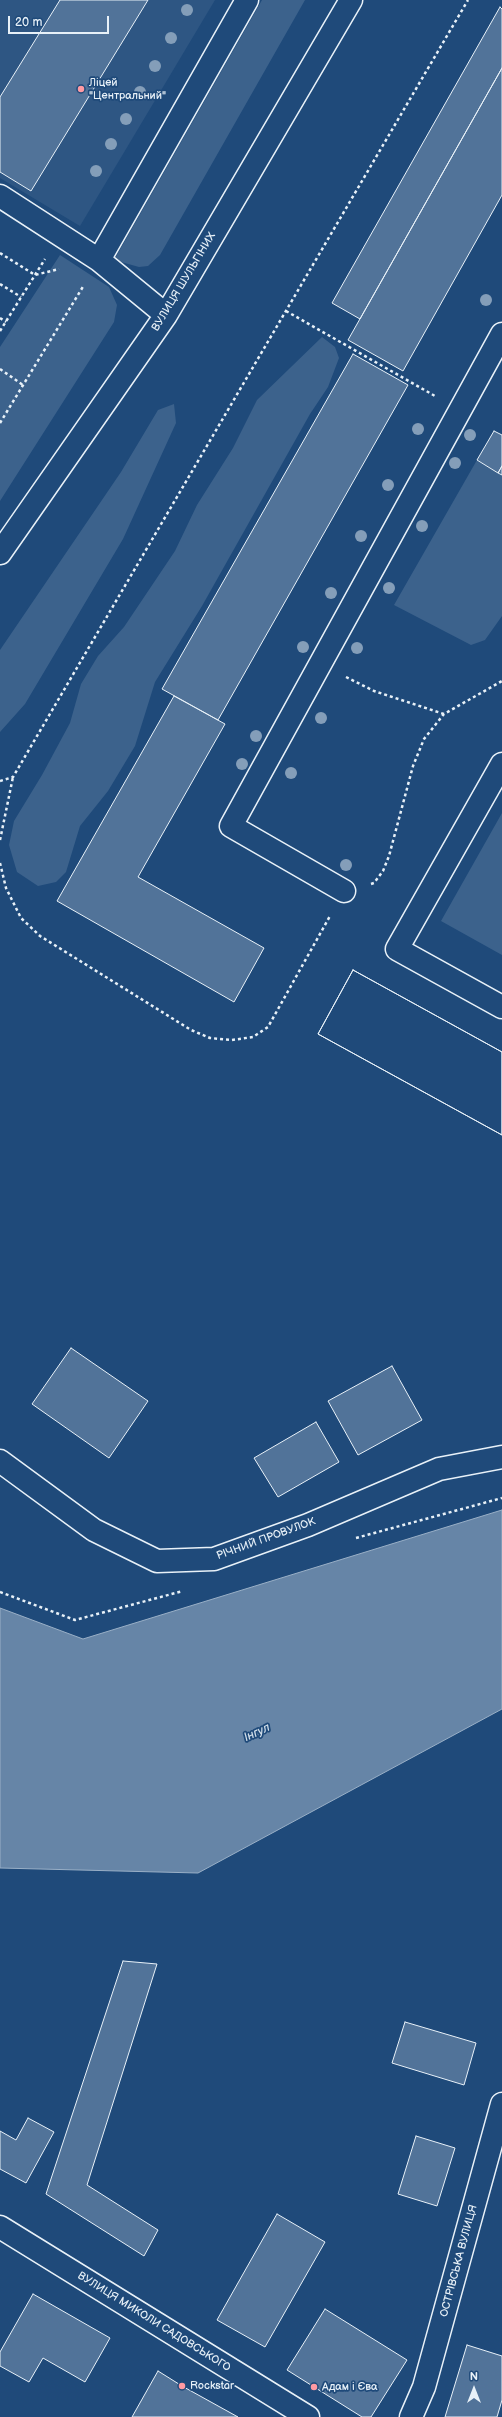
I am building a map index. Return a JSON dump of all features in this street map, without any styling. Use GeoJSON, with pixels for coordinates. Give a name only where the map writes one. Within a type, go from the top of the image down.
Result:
{"type":"FeatureCollection","features":[{"type":"Feature","properties":{"kind":"street"},"geometry":{"type":"LineString","coordinates":[[99,260],[247,0]]}},
{"type":"Feature","properties":{"kind":"street","name":"ВУЛИЦЯ ШУЛЬГІНИХ"},"geometry":{"type":"LineString","coordinates":[[0,553],[166,316],[351,0]]}},
{"type":"Feature","properties":{"kind":"street"},"geometry":{"type":"LineString","coordinates":[[0,196],[99,260],[166,316]]}},
{"type":"Feature","properties":{"kind":"street"},"geometry":{"type":"LineString","coordinates":[[344,891],[231,826],[502,334]]}},
{"type":"Feature","properties":{"kind":"street"},"geometry":{"type":"LineString","coordinates":[[502,764],[397,949],[502,1007]]}},
{"type":"Feature","properties":{"kind":"street","name":"РІЧНИЙ ПРОВУЛОК"},"geometry":{"type":"LineString","coordinates":[[0,1461],[94,1530],[157,1560],[214,1559],[308,1524],[439,1469],[502,1457]]}},
{"type":"Feature","properties":{"kind":"street","name":"ОСТРІВСЬКА ВУЛИЦЯ"},"geometry":{"type":"LineString","coordinates":[[411,2417],[424,2387],[502,2104]]}},
{"type":"Feature","properties":{"kind":"street","name":"ВУЛИЦЯ МИКОЛИ САДОВСЬКОГО"},"geometry":{"type":"LineString","coordinates":[[0,2227],[308,2417]]}},
{"type":"Feature","properties":{"kind":"path"},"geometry":{"type":"LineString","coordinates":[[0,840],[13,777],[468,0]]}},
{"type":"Feature","properties":{"kind":"path"},"geometry":{"type":"LineString","coordinates":[[0,331],[60,234]]}},
{"type":"Feature","properties":{"kind":"path"},"geometry":{"type":"LineString","coordinates":[[0,253],[35,275]]}},
{"type":"Feature","properties":{"kind":"path"},"geometry":{"type":"LineString","coordinates":[[0,423],[99,260]]}},
{"type":"Feature","properties":{"kind":"path"},"geometry":{"type":"LineString","coordinates":[[0,284],[21,298]]}},
{"type":"Feature","properties":{"kind":"path"},"geometry":{"type":"LineString","coordinates":[[286,311],[460,410]]}},
{"type":"Feature","properties":{"kind":"path"},"geometry":{"type":"LineString","coordinates":[[0,318],[6,322]]}},
{"type":"Feature","properties":{"kind":"path"},"geometry":{"type":"LineString","coordinates":[[0,370],[23,385]]}},
{"type":"Feature","properties":{"kind":"path"},"geometry":{"type":"LineString","coordinates":[[321,663],[359,685],[415,706],[444,714]]}},
{"type":"Feature","properties":{"kind":"path"},"geometry":{"type":"LineString","coordinates":[[0,863],[6,888],[18,912],[40,936],[190,1030],[210,1038],[232,1040],[253,1037],[268,1027],[344,891],[374,883],[383,870],[389,856],[413,766],[424,740],[444,714],[502,682]]}},
{"type":"Feature","properties":{"kind":"path"},"geometry":{"type":"LineString","coordinates":[[0,781],[13,777]]}},
{"type":"Feature","properties":{"kind":"shaded area","name":"Ліцей \"Центральний\""},"geometry":{"type":"Polygon","coordinates":[[[0,0],[215,0],[80,226],[0,178],[0,0]]]}},
{"type":"Feature","properties":{"kind":"shaded area"},"geometry":{"type":"Polygon","coordinates":[[[262,0],[305,0],[160,255],[148,266],[139,267],[114,260],[262,0]]]}},
{"type":"Feature","properties":{"kind":"shaded area"},"geometry":{"type":"Polygon","coordinates":[[[60,255],[109,287],[117,305],[114,322],[0,501],[0,347],[60,255]]]}},
{"type":"Feature","properties":{"kind":"shaded area"},"geometry":{"type":"Polygon","coordinates":[[[322,337],[335,347],[339,358],[328,387],[310,414],[202,606],[155,682],[135,746],[108,791],[80,826],[66,872],[56,882],[38,886],[17,872],[9,845],[14,821],[42,775],[70,723],[81,684],[98,656],[124,627],[175,551],[197,505],[233,448],[257,400],[322,337]]]}},
{"type":"Feature","properties":{"kind":"shaded area"},"geometry":{"type":"Polygon","coordinates":[[[174,404],[176,423],[123,539],[25,704],[0,732],[0,650],[121,472],[158,410],[174,404]]]}},
{"type":"Feature","properties":{"kind":"shaded area"},"geometry":{"type":"Polygon","coordinates":[[[477,460],[502,475],[502,616],[485,640],[471,645],[394,605],[477,460]]]}},
{"type":"Feature","properties":{"kind":"shaded area"},"geometry":{"type":"Polygon","coordinates":[[[502,813],[502,955],[441,921],[502,813]]]}},
{"type":"Feature","properties":{"kind":"water","name":"Інгул"},"geometry":{"type":"Polygon","coordinates":[[[502,1510],[502,1709],[198,1873],[0,1868],[0,1608],[83,1639],[502,1510]]]}},
{"type":"Feature","properties":{"kind":"building"},"geometry":{"type":"Polygon","coordinates":[[[60,0],[148,0],[31,191],[0,172],[0,97],[60,0]]]}},
{"type":"Feature","properties":{"kind":"building"},"geometry":{"type":"Polygon","coordinates":[[[500,7],[502,9],[502,68],[360,319],[332,303],[500,7]]]}},
{"type":"Feature","properties":{"kind":"building"},"geometry":{"type":"Polygon","coordinates":[[[502,68],[502,195],[403,371],[348,340],[502,68]]]}},
{"type":"Feature","properties":{"kind":"building"},"geometry":{"type":"Polygon","coordinates":[[[353,354],[408,385],[218,720],[162,689],[353,354]]]}},
{"type":"Feature","properties":{"kind":"building"},"geometry":{"type":"Polygon","coordinates":[[[494,431],[502,435],[502,466],[498,473],[477,460],[494,431]]]}},
{"type":"Feature","properties":{"kind":"building"},"geometry":{"type":"Polygon","coordinates":[[[502,466],[502,475],[498,473],[502,466]]]}},
{"type":"Feature","properties":{"kind":"building"},"geometry":{"type":"Polygon","coordinates":[[[174,696],[225,724],[138,877],[264,948],[234,1002],[57,901],[174,696]]]}},
{"type":"Feature","properties":{"kind":"building"},"geometry":{"type":"Polygon","coordinates":[[[353,970],[502,1052],[502,1135],[318,1034],[353,970]]]}},
{"type":"Feature","properties":{"kind":"building"},"geometry":{"type":"Polygon","coordinates":[[[353,970],[502,1052],[502,1135],[318,1034],[353,970]]]}},
{"type":"Feature","properties":{"kind":"building"},"geometry":{"type":"Polygon","coordinates":[[[71,1348],[148,1401],[109,1458],[32,1404],[71,1348]]]}},
{"type":"Feature","properties":{"kind":"building"},"geometry":{"type":"Polygon","coordinates":[[[392,1366],[422,1420],[358,1455],[328,1401],[392,1366]]]}},
{"type":"Feature","properties":{"kind":"building"},"geometry":{"type":"Polygon","coordinates":[[[316,1422],[339,1462],[278,1497],[254,1458],[316,1422]]]}},
{"type":"Feature","properties":{"kind":"building"},"geometry":{"type":"Polygon","coordinates":[[[123,1961],[157,1964],[87,2185],[158,2230],[144,2256],[46,2194],[123,1961]]]}},
{"type":"Feature","properties":{"kind":"building"},"geometry":{"type":"Polygon","coordinates":[[[405,2022],[476,2043],[464,2085],[392,2063],[405,2022]]]}},
{"type":"Feature","properties":{"kind":"building"},"geometry":{"type":"Polygon","coordinates":[[[28,2118],[54,2132],[26,2183],[0,2169],[0,2131],[16,2140],[28,2118]]]}},
{"type":"Feature","properties":{"kind":"building"},"geometry":{"type":"Polygon","coordinates":[[[416,2136],[455,2148],[437,2206],[398,2194],[416,2136]]]}},
{"type":"Feature","properties":{"kind":"building"},"geometry":{"type":"Polygon","coordinates":[[[277,2214],[325,2242],[265,2347],[217,2320],[277,2214]]]}},
{"type":"Feature","properties":{"kind":"building"},"geometry":{"type":"Polygon","coordinates":[[[33,2294],[110,2338],[85,2382],[43,2358],[29,2382],[0,2366],[0,2352],[33,2294]]]}},
{"type":"Feature","properties":{"kind":"building"},"geometry":{"type":"Polygon","coordinates":[[[325,2309],[407,2360],[371,2417],[362,2417],[287,2370],[325,2309]]]}},
{"type":"Feature","properties":{"kind":"building"},"geometry":{"type":"Polygon","coordinates":[[[467,2345],[502,2356],[502,2400],[497,2417],[445,2417],[467,2345]]]}},
{"type":"Feature","properties":{"kind":"building"},"geometry":{"type":"Polygon","coordinates":[[[158,2371],[182,2386],[238,2417],[132,2417],[158,2371]]]}},
{"type":"Feature","properties":{"kind":"place","name":"Ліцей \"Центральний\""},"geometry":{"type":"Point","coordinates":[81,89]}},
{"type":"Feature","properties":{"kind":"place","name":"Rockstar"},"geometry":{"type":"Point","coordinates":[182,2386]}},
{"type":"Feature","properties":{"kind":"place","name":"Адам і Єва"},"geometry":{"type":"Point","coordinates":[314,2387]}}]}
